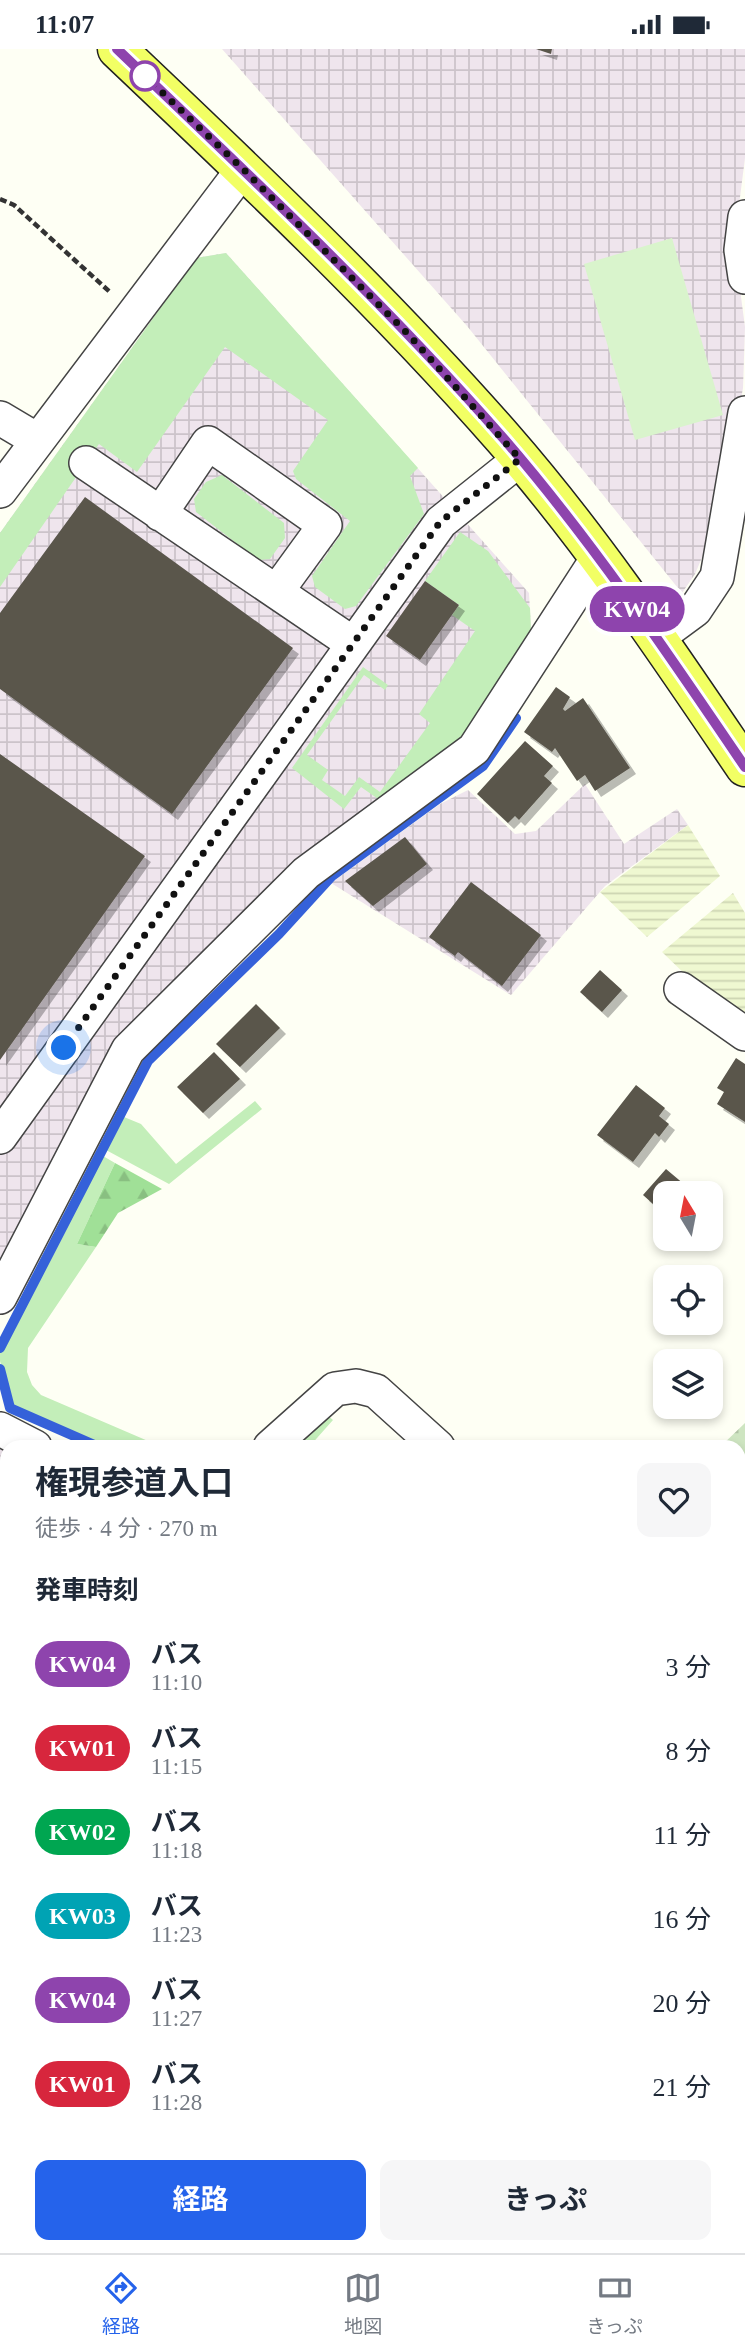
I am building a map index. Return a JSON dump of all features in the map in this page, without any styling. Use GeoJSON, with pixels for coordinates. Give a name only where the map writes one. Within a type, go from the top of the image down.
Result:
{"type":"FeatureCollection","features":[{"type":"Feature","properties":{"kind":"main road"},"geometry":{"type":"LineString","coordinates":[[117,49],[243,169],[409,335],[520,459],[599,556],[745,767]]}},
{"type":"Feature","properties":{"kind":"street"},"geometry":{"type":"LineString","coordinates":[[0,491],[243,169]]}},
{"type":"Feature","properties":{"kind":"street"},"geometry":{"type":"LineString","coordinates":[[745,217],[741,250],[745,277]]}},
{"type":"Feature","properties":{"kind":"street"},"geometry":{"type":"LineString","coordinates":[[657,638],[695,610],[717,577],[745,413]]}},
{"type":"Feature","properties":{"kind":"street"},"geometry":{"type":"LineString","coordinates":[[0,418],[37,440]]}},
{"type":"Feature","properties":{"kind":"street"},"geometry":{"type":"LineString","coordinates":[[160,514],[208,443],[325,525],[277,591]]}},
{"type":"Feature","properties":{"kind":"street"},"geometry":{"type":"LineString","coordinates":[[0,1137],[440,522],[520,459]]}},
{"type":"Feature","properties":{"kind":"street"},"geometry":{"type":"LineString","coordinates":[[86,463],[352,643]]}},
{"type":"Feature","properties":{"kind":"street"},"geometry":{"type":"LineString","coordinates":[[0,1297],[128,1050],[306,873],[474,749],[599,556]]}},
{"type":"Feature","properties":{"kind":"street"},"geometry":{"type":"LineString","coordinates":[[681,989],[745,1034]]}},
{"type":"Feature","properties":{"kind":"street"},"geometry":{"type":"LineString","coordinates":[[278,1440],[335,1389],[356,1386],[376,1391],[430,1440]]}},
{"type":"Feature","properties":{"kind":"street"},"geometry":{"type":"LineString","coordinates":[[0,1429],[21,1440]]}},
{"type":"Feature","properties":{"kind":"path"},"geometry":{"type":"LineString","coordinates":[[0,199],[14,205],[133,313]]}},
{"type":"Feature","properties":{"kind":"shaded area"},"geometry":{"type":"Polygon","coordinates":[[[222,49],[745,49],[745,158],[734,244],[745,327],[743,388],[720,515],[695,574],[682,593],[467,326],[222,49]]]}},
{"type":"Feature","properties":{"kind":"shaded area"},"geometry":{"type":"Polygon","coordinates":[[[226,253],[529,593],[531,630],[466,742],[120,1042],[0,1272],[0,533],[196,258],[226,253]]]}},
{"type":"Feature","properties":{"kind":"shaded area"},"geometry":{"type":"Polygon","coordinates":[[[585,784],[624,844],[677,809],[688,825],[605,886],[511,995],[331,883],[440,804],[468,790],[515,834],[536,831],[585,784]]]}},
{"type":"Feature","properties":{"kind":"green space"},"geometry":{"type":"Polygon","coordinates":[[[672,238],[723,415],[635,440],[584,264],[672,238]]]}},
{"type":"Feature","properties":{"kind":"green space"},"geometry":{"type":"Polygon","coordinates":[[[226,253],[418,468],[410,476],[424,514],[356,606],[345,609],[315,587],[312,576],[350,521],[296,479],[293,471],[328,420],[225,347],[137,472],[99,444],[0,587],[0,533],[196,258],[226,253]]]}},
{"type":"Feature","properties":{"kind":"green space"},"geometry":{"type":"Polygon","coordinates":[[[222,475],[284,523],[285,538],[270,559],[258,560],[196,512],[194,499],[206,482],[222,475]]]}},
{"type":"Feature","properties":{"kind":"green space"},"geometry":{"type":"Polygon","coordinates":[[[460,532],[488,551],[530,608],[531,630],[466,742],[381,801],[361,787],[344,809],[292,768],[363,667],[388,685],[385,690],[364,675],[307,755],[328,770],[322,780],[345,796],[359,777],[380,792],[430,723],[419,714],[475,631],[452,615],[459,605],[425,581],[460,532]]]}},
{"type":"Feature","properties":{"kind":"green space"},"geometry":{"type":"Polygon","coordinates":[[[688,825],[720,876],[647,937],[600,892],[688,825]]]}},
{"type":"Feature","properties":{"kind":"green space"},"geometry":{"type":"Polygon","coordinates":[[[733,893],[745,913],[745,1019],[690,979],[662,952],[733,893]]]}},
{"type":"Feature","properties":{"kind":"green space"},"geometry":{"type":"Polygon","coordinates":[[[255,1101],[262,1109],[169,1184],[106,1150],[124,1117],[141,1124],[176,1164],[255,1101]]]}},
{"type":"Feature","properties":{"kind":"green space"},"geometry":{"type":"Polygon","coordinates":[[[103,1156],[115,1163],[77,1244],[96,1247],[28,1348],[27,1372],[32,1385],[41,1395],[146,1440],[88,1440],[12,1407],[0,1352],[103,1156]]]}},
{"type":"Feature","properties":{"kind":"green space"},"geometry":{"type":"Polygon","coordinates":[[[115,1163],[162,1189],[118,1213],[96,1247],[77,1244],[115,1163]]]}},
{"type":"Feature","properties":{"kind":"green space"},"geometry":{"type":"Polygon","coordinates":[[[327,1415],[333,1420],[315,1440],[296,1440],[327,1415]]]}},
{"type":"Feature","properties":{"kind":"green space"},"geometry":{"type":"Polygon","coordinates":[[[745,1423],[745,1440],[727,1440],[745,1423]]]}},
{"type":"Feature","properties":{"kind":"building"},"geometry":{"type":"Polygon","coordinates":[[[536,49],[552,49],[551,54],[536,49]]]}},
{"type":"Feature","properties":{"kind":"building"},"geometry":{"type":"Polygon","coordinates":[[[85,497],[293,648],[172,814],[0,689],[0,613],[85,497]]]}},
{"type":"Feature","properties":{"kind":"building"},"geometry":{"type":"Polygon","coordinates":[[[425,581],[459,605],[420,660],[386,636],[425,581]]]}},
{"type":"Feature","properties":{"kind":"building"},"geometry":{"type":"Polygon","coordinates":[[[556,687],[570,697],[563,709],[565,711],[583,698],[630,768],[595,791],[585,775],[577,781],[555,748],[552,752],[524,732],[556,687]]]}},
{"type":"Feature","properties":{"kind":"building"},"geometry":{"type":"Polygon","coordinates":[[[525,741],[553,766],[544,776],[552,783],[519,820],[515,816],[508,823],[477,794],[525,741]]]}},
{"type":"Feature","properties":{"kind":"building"},"geometry":{"type":"Polygon","coordinates":[[[0,754],[145,856],[0,1060],[0,754]]]}},
{"type":"Feature","properties":{"kind":"building"},"geometry":{"type":"Polygon","coordinates":[[[405,837],[427,864],[373,906],[345,881],[405,837]]]}},
{"type":"Feature","properties":{"kind":"building"},"geometry":{"type":"Polygon","coordinates":[[[471,882],[541,935],[502,986],[458,952],[455,956],[429,937],[471,882]]]}},
{"type":"Feature","properties":{"kind":"building"},"geometry":{"type":"Polygon","coordinates":[[[600,970],[622,990],[602,1012],[580,992],[600,970]]]}},
{"type":"Feature","properties":{"kind":"building"},"geometry":{"type":"Polygon","coordinates":[[[256,1004],[280,1028],[240,1067],[216,1044],[256,1004]]]}},
{"type":"Feature","properties":{"kind":"building"},"geometry":{"type":"Polygon","coordinates":[[[214,1052],[240,1079],[203,1113],[177,1087],[214,1052]]]}},
{"type":"Feature","properties":{"kind":"building"},"geometry":{"type":"Polygon","coordinates":[[[736,1058],[745,1064],[745,1122],[717,1104],[724,1092],[717,1088],[736,1058]]]}},
{"type":"Feature","properties":{"kind":"building"},"geometry":{"type":"Polygon","coordinates":[[[636,1085],[665,1108],[659,1116],[669,1124],[659,1137],[655,1133],[633,1162],[597,1135],[636,1085]]]}},
{"type":"Feature","properties":{"kind":"building"},"geometry":{"type":"Polygon","coordinates":[[[666,1169],[680,1181],[655,1181],[666,1169]]]}},
{"type":"Feature","properties":{"kind":"building"},"geometry":{"type":"Polygon","coordinates":[[[653,1184],[653,1204],[643,1195],[653,1184]]]}},
{"type":"Feature","properties":{"kind":"waterway"},"geometry":{"type":"LineString","coordinates":[[0,1348],[148,1061],[279,934],[332,876],[483,766],[516,718]]}},
{"type":"Feature","properties":{"kind":"waterway"},"geometry":{"type":"LineString","coordinates":[[0,1369],[10,1408],[83,1440]]}},
{"type":"Feature","properties":{"kind":"bus line","name":"KW04"},"geometry":{"type":"LineString","coordinates":[[117,49],[243,169],[409,335],[505,441],[599,556],[745,767]]}},
{"type":"Feature","properties":{"kind":"route"},"geometry":{"type":"LineString","coordinates":[[64,1048],[440,522],[520,459],[409,335],[243,169],[145,76]]}}]}
